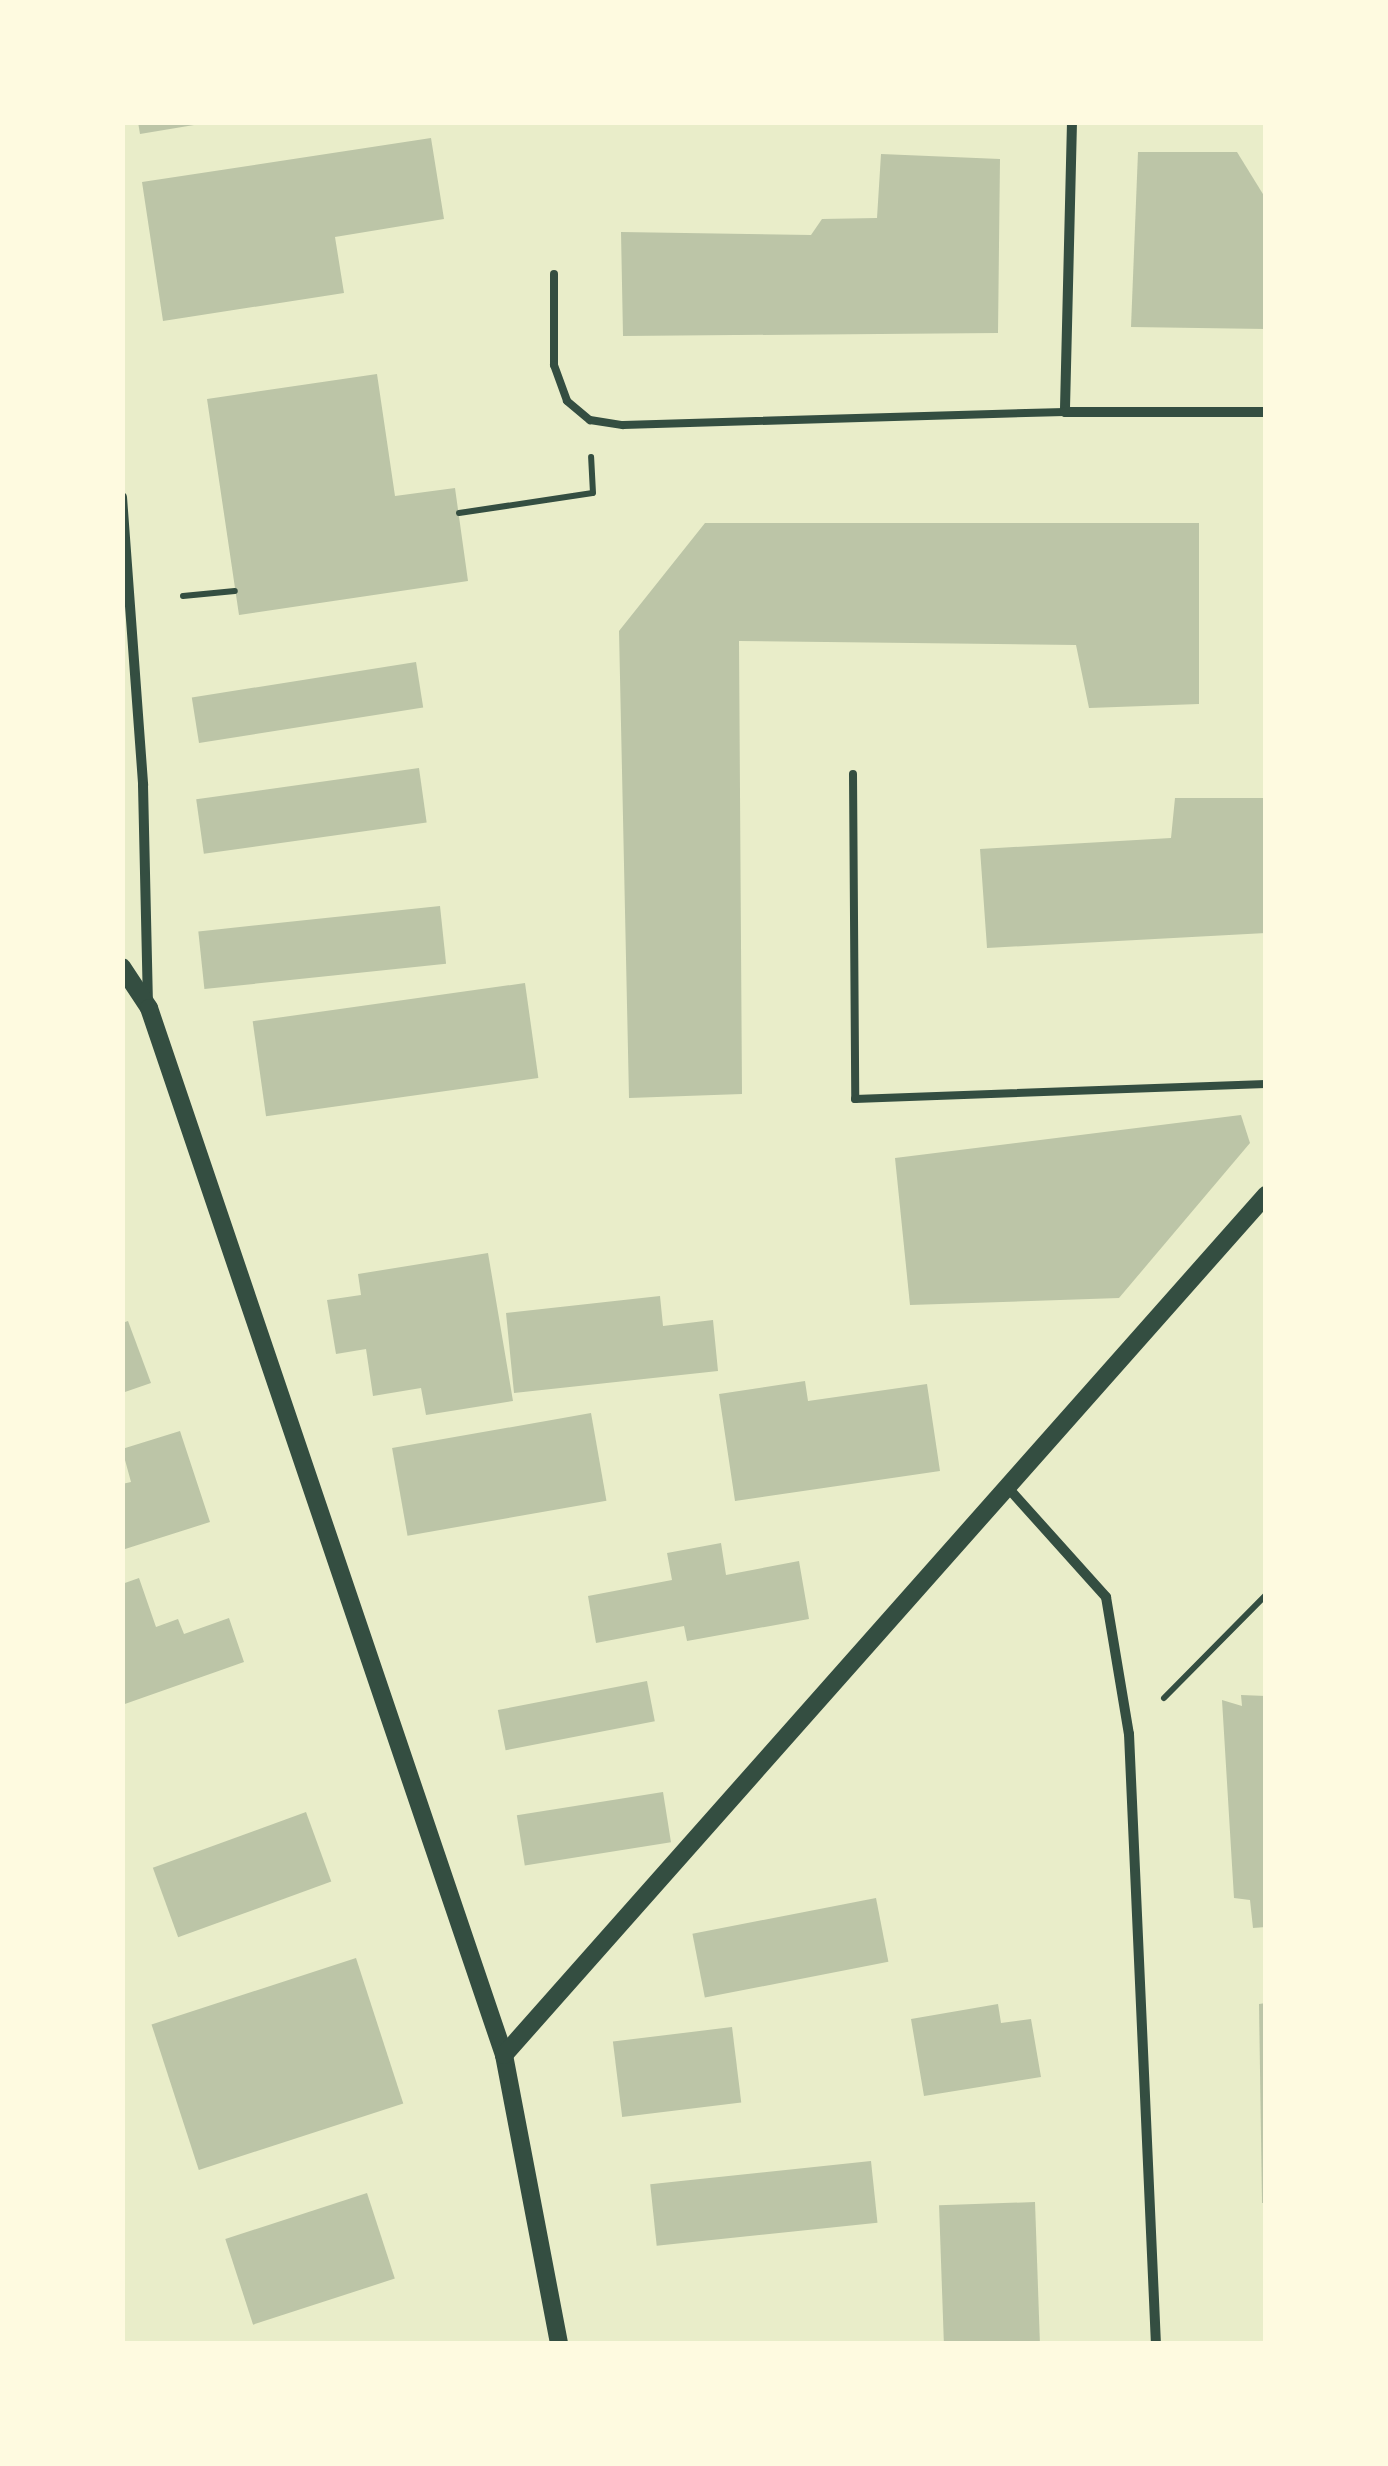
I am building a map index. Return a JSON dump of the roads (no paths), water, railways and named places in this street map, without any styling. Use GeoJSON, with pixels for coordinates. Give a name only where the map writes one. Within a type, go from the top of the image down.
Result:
{"type":"FeatureCollection","features":[{"type":"Feature","properties":{"kind":"street"},"geometry":{"type":"LineString","coordinates":[[1072,122],[1065,412],[1266,412]]}},
{"type":"Feature","properties":{"kind":"street"},"geometry":{"type":"LineString","coordinates":[[122,497],[143,785],[148,1008]]}},
{"type":"Feature","properties":{"kind":"street"},"geometry":{"type":"LineString","coordinates":[[122,967],[148,1008],[504,2055],[559,2344]]}},
{"type":"Feature","properties":{"kind":"street"},"geometry":{"type":"LineString","coordinates":[[504,2055],[1010,1490],[1266,1195]]}},
{"type":"Feature","properties":{"kind":"street"},"geometry":{"type":"LineString","coordinates":[[1010,1490],[1106,1597],[1128,1734],[1156,2344]]}},
{"type":"Feature","properties":{"kind":"lane"},"geometry":{"type":"LineString","coordinates":[[554,274],[554,365],[567,401],[590,420],[623,425],[1065,412]]}},
{"type":"Feature","properties":{"kind":"lane"},"geometry":{"type":"LineString","coordinates":[[853,774],[855,1099],[1266,1084]]}}]}
